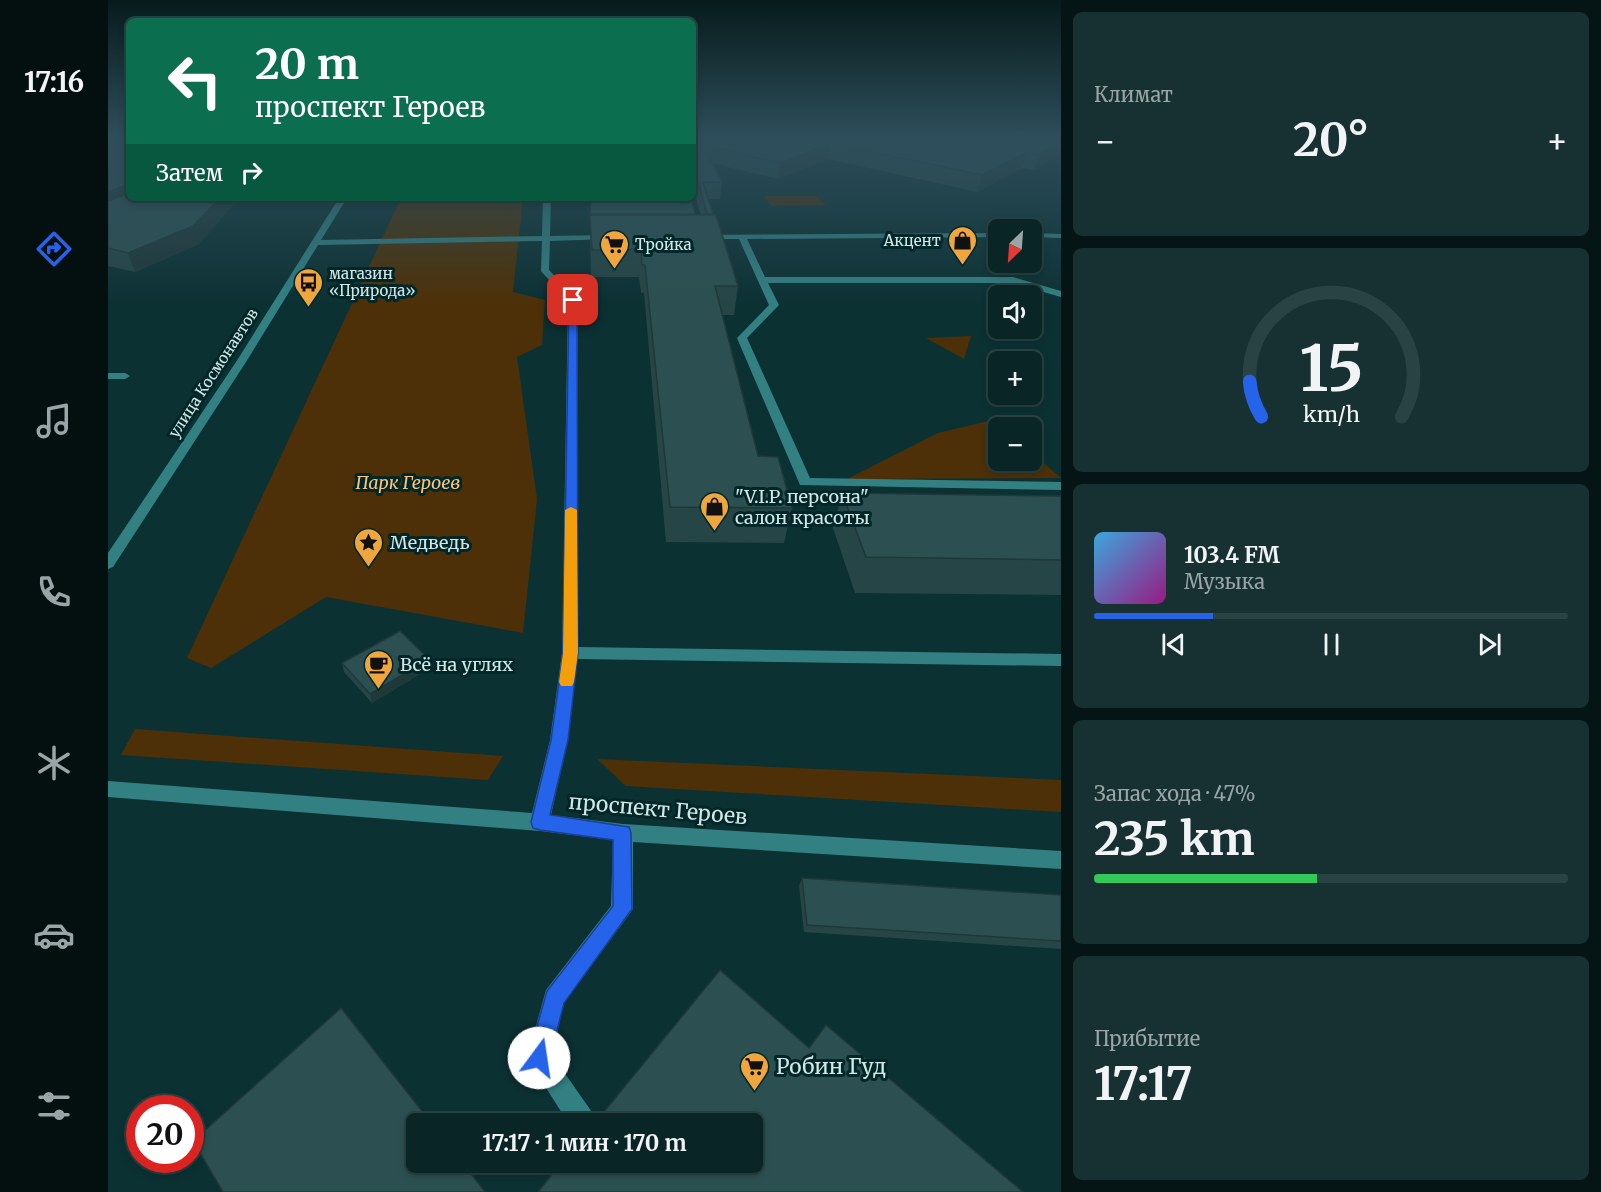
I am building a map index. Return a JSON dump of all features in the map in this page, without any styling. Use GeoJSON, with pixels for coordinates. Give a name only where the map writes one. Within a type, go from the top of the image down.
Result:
{"type":"FeatureCollection","features":[{"type":"Feature","properties":{"kind":"street","name":"улица Космонавтов"},"geometry":{"type":"LineString","coordinates":[[108,564],[241,362],[341,201]]}},
{"type":"Feature","properties":{"kind":"street"},"geometry":{"type":"LineString","coordinates":[[540,822],[560,740],[570,653],[573,300],[545,272],[547,201]]}},
{"type":"Feature","properties":{"kind":"street"},"geometry":{"type":"LineString","coordinates":[[698,227],[701,237]]}},
{"type":"Feature","properties":{"kind":"street"},"geometry":{"type":"LineString","coordinates":[[690,237],[988,235]]}},
{"type":"Feature","properties":{"kind":"street"},"geometry":{"type":"LineString","coordinates":[[1042,235],[1061,236]]}},
{"type":"Feature","properties":{"kind":"street"},"geometry":{"type":"LineString","coordinates":[[315,243],[614,237]]}},
{"type":"Feature","properties":{"kind":"street"},"geometry":{"type":"LineString","coordinates":[[742,237],[774,305],[742,338],[806,482],[1061,486]]}},
{"type":"Feature","properties":{"kind":"street"},"geometry":{"type":"LineString","coordinates":[[763,280],[1013,280],[1061,294]]}},
{"type":"Feature","properties":{"kind":"street"},"geometry":{"type":"LineString","coordinates":[[108,376],[125,376]]}},
{"type":"Feature","properties":{"kind":"street"},"geometry":{"type":"LineString","coordinates":[[570,653],[1061,660]]}},
{"type":"Feature","properties":{"kind":"street","name":"проспект Героев"},"geometry":{"type":"LineString","coordinates":[[108,789],[540,822],[622,833],[1061,860]]}},
{"type":"Feature","properties":{"kind":"street"},"geometry":{"type":"LineString","coordinates":[[577,1113],[539,1058],[554,998],[622,909],[622,833]]}},
{"type":"Feature","properties":{"kind":"green space"},"geometry":{"type":"Polygon","coordinates":[[[764,196],[816,196],[826,205],[771,206],[764,196]]]}},
{"type":"Feature","properties":{"kind":"green space","name":"Парк Героев"},"geometry":{"type":"Polygon","coordinates":[[[400,201],[523,201],[513,292],[545,300],[542,345],[517,357],[537,499],[523,633],[326,597],[211,668],[187,658],[400,201]]]}},
{"type":"Feature","properties":{"kind":"green space"},"geometry":{"type":"Polygon","coordinates":[[[971,336],[964,359],[926,338],[971,336]]]}},
{"type":"Feature","properties":{"kind":"green space"},"geometry":{"type":"Polygon","coordinates":[[[988,421],[988,471],[1042,471],[1042,462],[1061,478],[847,479],[938,433],[988,421]]]}},
{"type":"Feature","properties":{"kind":"green space"},"geometry":{"type":"Polygon","coordinates":[[[135,729],[503,756],[488,780],[121,755],[135,729]]]}},
{"type":"Feature","properties":{"kind":"green space"},"geometry":{"type":"Polygon","coordinates":[[[597,759],[1061,780],[1061,812],[626,786],[597,759]]]}},
{"type":"Feature","properties":{"kind":"building"},"geometry":{"type":"Polygon","coordinates":[[[126,194],[126,201],[217,201],[193,226],[128,253],[108,248],[108,201],[126,194]]]}},
{"type":"Feature","properties":{"kind":"building"},"geometry":{"type":"Polygon","coordinates":[[[701,194],[707,194],[713,214],[707,214],[701,194]]]}},
{"type":"Feature","properties":{"kind":"building"},"geometry":{"type":"Polygon","coordinates":[[[591,201],[692,201],[695,214],[590,214],[591,201]]]}},
{"type":"Feature","properties":{"kind":"building"},"geometry":{"type":"Polygon","coordinates":[[[590,215],[716,215],[738,286],[715,286],[758,456],[778,457],[792,508],[670,507],[645,265],[642,265],[641,249],[592,250],[590,215]]]}},
{"type":"Feature","properties":{"kind":"building"},"geometry":{"type":"Polygon","coordinates":[[[842,493],[1061,496],[1061,560],[866,557],[842,493]]]}},
{"type":"Feature","properties":{"kind":"building"},"geometry":{"type":"Polygon","coordinates":[[[400,631],[429,659],[370,694],[342,663],[400,631]]]}},
{"type":"Feature","properties":{"kind":"building"},"geometry":{"type":"Polygon","coordinates":[[[802,878],[1061,895],[1061,941],[807,925],[802,878]]]}},
{"type":"Feature","properties":{"kind":"building","name":"Робин Гуд"},"geometry":{"type":"Polygon","coordinates":[[[720,970],[809,1048],[826,1025],[1023,1192],[538,1192],[553,1173],[763,1173],[763,1113],[603,1113],[720,970]]]}},
{"type":"Feature","properties":{"kind":"building"},"geometry":{"type":"Polygon","coordinates":[[[341,1008],[423,1113],[406,1113],[406,1173],[470,1173],[485,1192],[223,1192],[204,1160],[204,1131],[341,1008]]]}},
{"type":"Feature","properties":{"kind":"slow traffic"},"geometry":{"type":"LineString","coordinates":[[567,682],[570,653],[571,510]]}},
{"type":"Feature","properties":{"kind":"place","name":"Акцент"},"geometry":{"type":"Point","coordinates":[962,266]}},
{"type":"Feature","properties":{"kind":"place","name":"Тройка"},"geometry":{"type":"Point","coordinates":[614,270]}},
{"type":"Feature","properties":{"kind":"place","name":"магазин «Природа»"},"geometry":{"type":"Point","coordinates":[308,308]}},
{"type":"Feature","properties":{"kind":"place","name":"\"V.I.P. персона\" cалон красоты"},"geometry":{"type":"Point","coordinates":[714,532]}},
{"type":"Feature","properties":{"kind":"place","name":"Медведь"},"geometry":{"type":"Point","coordinates":[369,568]}},
{"type":"Feature","properties":{"kind":"place","name":"Всё на углях"},"geometry":{"type":"Point","coordinates":[379,690]}},
{"type":"Feature","properties":{"kind":"place","name":"Робин Гуд"},"geometry":{"type":"Point","coordinates":[755,1092]}},
{"type":"Feature","properties":{"kind":"route"},"geometry":{"type":"LineString","coordinates":[[539,1058],[554,998],[622,909],[622,833],[540,822],[560,740],[570,653],[573,300]]}}]}
